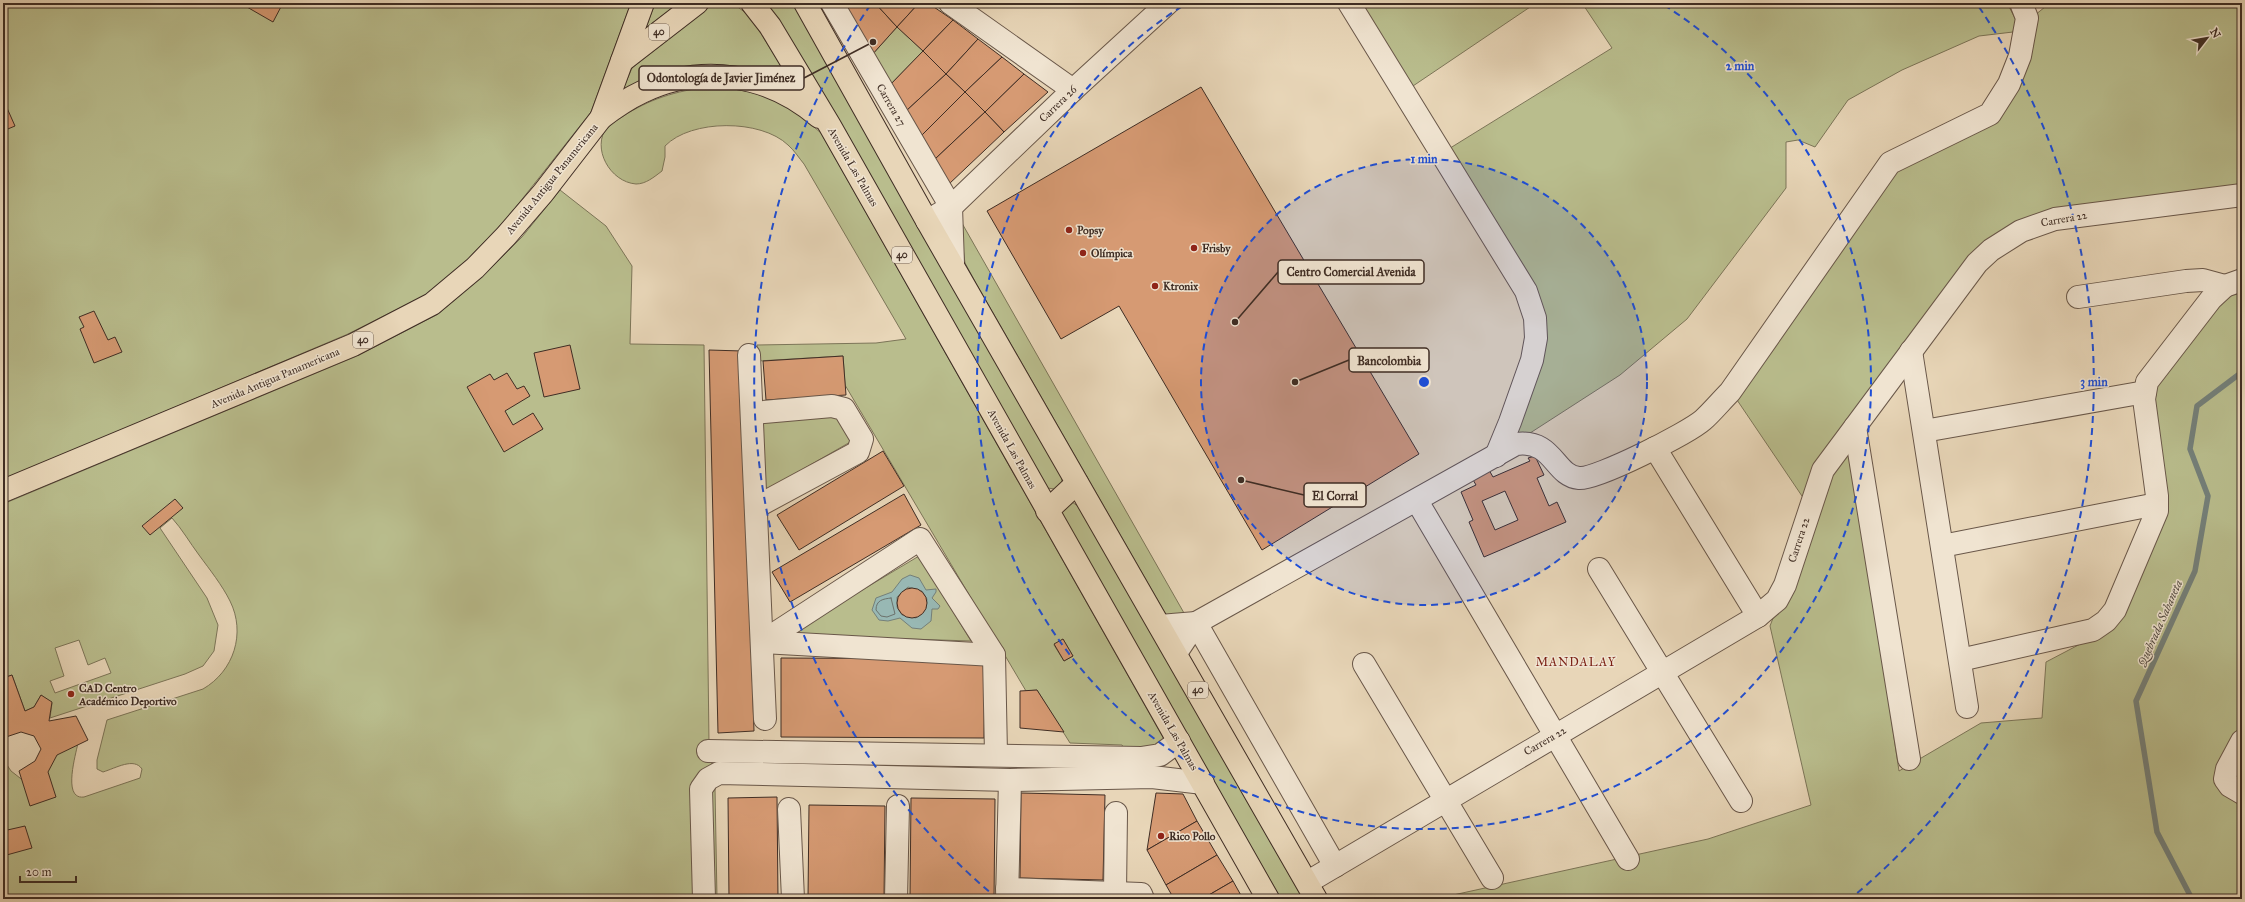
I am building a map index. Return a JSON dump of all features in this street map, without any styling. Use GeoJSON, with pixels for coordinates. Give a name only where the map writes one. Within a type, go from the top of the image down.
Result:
{"type":"FeatureCollection","features":[{"type":"Feature","properties":{"kind":"main road","name":"Avenida Antigua Panamericana"},"geometry":{"type":"LineString","coordinates":[[3,491],[353,345],[432,304],[475,268],[506,236],[543,193],[601,118],[643,3]]}},
{"type":"Feature","properties":{"kind":"main road","name":"40"},"geometry":{"type":"LineString","coordinates":[[622,61],[697,3]]}},
{"type":"Feature","properties":{"kind":"main road","name":"Avenida Las Palmas"},"geometry":{"type":"LineString","coordinates":[[752,3],[770,26],[830,126],[1268,899]]}},
{"type":"Feature","properties":{"kind":"main road","name":"40"},"geometry":{"type":"LineString","coordinates":[[805,3],[927,221],[1312,890]]}},
{"type":"Feature","properties":{"kind":"main road"},"geometry":{"type":"LineString","coordinates":[[601,118],[632,97],[657,85],[691,77],[727,76],[754,81],[787,94],[808,107],[830,126]]}},
{"type":"Feature","properties":{"kind":"main road"},"geometry":{"type":"LineString","coordinates":[[1047,510],[1077,482]]}},
{"type":"Feature","properties":{"kind":"street","name":"Carrera 27"},"geometry":{"type":"LineString","coordinates":[[832,3],[951,207]]}},
{"type":"Feature","properties":{"kind":"street"},"geometry":{"type":"LineString","coordinates":[[950,3],[1073,90]]}},
{"type":"Feature","properties":{"kind":"street","name":"Carrera 26"},"geometry":{"type":"LineString","coordinates":[[927,221],[951,207],[1073,90],[1168,3]]}},
{"type":"Feature","properties":{"kind":"street"},"geometry":{"type":"LineString","coordinates":[[1349,3],[1526,291],[1535,318],[1536,338],[1532,360],[1496,456]]}},
{"type":"Feature","properties":{"kind":"street"},"geometry":{"type":"LineString","coordinates":[[1160,626],[1196,623],[1417,501],[1516,444],[1528,443],[1544,450],[1564,471],[1579,479],[1600,475],[1655,448],[1702,421],[1730,392],[1890,163],[1990,114],[2009,84],[2020,56],[2027,18],[2021,3]]}},
{"type":"Feature","properties":{"kind":"street","name":"Carrera 22"},"geometry":{"type":"LineString","coordinates":[[1312,890],[1335,866],[1445,799],[1758,616],[1777,600],[1782,590],[1823,470],[1977,263],[1991,250],[2021,231],[2055,219],[2242,195]]}},
{"type":"Feature","properties":{"kind":"street"},"geometry":{"type":"LineString","coordinates":[[951,207],[953,264]]}},
{"type":"Feature","properties":{"kind":"street"},"geometry":{"type":"LineString","coordinates":[[2078,297],[2186,281],[2203,280],[2234,283]]}},
{"type":"Feature","properties":{"kind":"street"},"geometry":{"type":"LineString","coordinates":[[1960,660],[2093,630],[2106,621],[2115,610],[2156,510],[2157,504],[2144,399],[2147,382],[2212,299],[2234,283]]}},
{"type":"Feature","properties":{"kind":"street"},"geometry":{"type":"LineString","coordinates":[[1912,351],[1967,707]]}},
{"type":"Feature","properties":{"kind":"street"},"geometry":{"type":"LineString","coordinates":[[749,355],[765,719]]}},
{"type":"Feature","properties":{"kind":"street"},"geometry":{"type":"LineString","coordinates":[[1924,431],[2146,392]]}},
{"type":"Feature","properties":{"kind":"street"},"geometry":{"type":"LineString","coordinates":[[752,413],[832,406],[844,409],[862,439],[858,452],[756,507]]}},
{"type":"Feature","properties":{"kind":"street"},"geometry":{"type":"LineString","coordinates":[[1855,427],[1909,759]]}},
{"type":"Feature","properties":{"kind":"street"},"geometry":{"type":"LineString","coordinates":[[1655,448],[1758,616]]}},
{"type":"Feature","properties":{"kind":"street"},"geometry":{"type":"LineString","coordinates":[[1417,501],[1628,859]]}},
{"type":"Feature","properties":{"kind":"street"},"geometry":{"type":"LineString","coordinates":[[1942,546],[2157,504]]}},
{"type":"Feature","properties":{"kind":"street"},"geometry":{"type":"LineString","coordinates":[[762,642],[920,539],[994,655],[996,754]]}},
{"type":"Feature","properties":{"kind":"street"},"geometry":{"type":"LineString","coordinates":[[1599,569],[1741,801]]}},
{"type":"Feature","properties":{"kind":"street"},"geometry":{"type":"LineString","coordinates":[[1176,653],[1196,623]]}},
{"type":"Feature","properties":{"kind":"street"},"geometry":{"type":"LineString","coordinates":[[1196,623],[1335,866]]}},
{"type":"Feature","properties":{"kind":"street"},"geometry":{"type":"LineString","coordinates":[[762,642],[994,655]]}},
{"type":"Feature","properties":{"kind":"street"},"geometry":{"type":"LineString","coordinates":[[1364,664],[1492,878]]}},
{"type":"Feature","properties":{"kind":"street"},"geometry":{"type":"LineString","coordinates":[[708,751],[996,754],[1142,758],[1160,755],[1179,741]]}},
{"type":"Feature","properties":{"kind":"street"},"geometry":{"type":"LineString","coordinates":[[2242,741],[2227,769],[2225,780],[2230,786],[2242,794]]}},
{"type":"Feature","properties":{"kind":"street"},"geometry":{"type":"LineString","coordinates":[[704,899],[701,789],[708,779],[719,773],[1010,780],[1152,777],[1203,783]]}},
{"type":"Feature","properties":{"kind":"street"},"geometry":{"type":"LineString","coordinates":[[1010,780],[1007,894],[1115,893],[1140,894],[1144,899]]}},
{"type":"Feature","properties":{"kind":"street"},"geometry":{"type":"LineString","coordinates":[[896,899],[898,806]]}},
{"type":"Feature","properties":{"kind":"street"},"geometry":{"type":"LineString","coordinates":[[789,809],[793,899]]}},
{"type":"Feature","properties":{"kind":"street"},"geometry":{"type":"LineString","coordinates":[[1115,893],[1116,813]]}},
{"type":"Feature","properties":{"kind":"green space"},"geometry":{"type":"Polygon","coordinates":[[[3,3],[631,3],[591,112],[508,217],[467,260],[426,295],[348,334],[3,480],[3,3]]]}},
{"type":"Feature","properties":{"kind":"green space"},"geometry":{"type":"Polygon","coordinates":[[[655,3],[679,3],[646,28],[655,3]]]}},
{"type":"Feature","properties":{"kind":"green space"},"geometry":{"type":"Polygon","coordinates":[[[767,3],[793,3],[1061,475],[1062,482],[1055,489],[1047,488],[767,3]]]}},
{"type":"Feature","properties":{"kind":"green space"},"geometry":{"type":"Polygon","coordinates":[[[1358,3],[1536,3],[1410,88],[1358,3]]]}},
{"type":"Feature","properties":{"kind":"green space"},"geometry":{"type":"Polygon","coordinates":[[[1582,3],[2007,3],[2016,20],[2013,32],[1979,36],[1902,70],[1848,100],[1815,147],[1798,140],[1786,142],[1786,188],[1687,319],[1620,375],[1527,435],[1514,437],[1543,340],[1447,150],[1612,48],[1582,3]]]}},
{"type":"Feature","properties":{"kind":"green space"},"geometry":{"type":"Polygon","coordinates":[[[2050,3],[2242,3],[2242,187],[2013,226],[1804,499],[1735,397],[1895,167],[1997,116],[2030,19],[2050,3]]]}},
{"type":"Feature","properties":{"kind":"green space"},"geometry":{"type":"Polygon","coordinates":[[[713,4],[735,5],[750,16],[793,85],[769,74],[750,68],[728,65],[712,65],[697,66],[667,72],[637,82],[623,89],[632,68],[713,4]]]}},
{"type":"Feature","properties":{"kind":"green space"},"geometry":{"type":"Polygon","coordinates":[[[897,27],[923,51],[889,86],[871,56],[897,27]]]}},
{"type":"Feature","properties":{"kind":"green space"},"geometry":{"type":"Polygon","coordinates":[[[708,87],[726,88],[756,93],[782,104],[807,121],[821,133],[1165,741],[1155,749],[1126,751],[1122,745],[1070,743],[1037,690],[1026,691],[845,385],[843,356],[758,361],[757,345],[876,343],[906,339],[804,164],[792,149],[776,136],[761,130],[744,127],[708,127],[691,131],[677,137],[665,146],[665,157],[662,171],[647,181],[640,184],[627,182],[611,171],[602,154],[601,144],[607,127],[642,105],[663,97],[708,87]],[[1063,639],[1054,645],[1064,661],[1073,656],[1063,639]]]}},
{"type":"Feature","properties":{"kind":"green space"},"geometry":{"type":"Polygon","coordinates":[[[560,190],[606,226],[632,266],[630,344],[704,345],[709,743],[715,788],[717,899],[3,899],[3,759],[11,771],[29,785],[58,747],[79,738],[72,774],[73,791],[77,796],[84,797],[140,778],[142,769],[134,764],[124,764],[103,772],[97,769],[97,760],[107,720],[203,689],[223,672],[229,662],[237,638],[237,626],[235,613],[223,589],[183,531],[172,518],[160,528],[207,598],[218,625],[214,651],[203,666],[185,674],[50,718],[52,703],[41,695],[34,707],[25,711],[12,675],[3,678],[3,504],[357,356],[438,314],[485,274],[522,237],[560,190]],[[79,640],[55,648],[64,676],[50,681],[55,693],[111,673],[105,658],[88,665],[79,640]]]}},
{"type":"Feature","properties":{"kind":"green space"},"geometry":{"type":"Polygon","coordinates":[[[959,218],[1188,620],[1169,620],[977,285],[965,263],[959,218]]]}},
{"type":"Feature","properties":{"kind":"green space"},"geometry":{"type":"Polygon","coordinates":[[[2242,289],[2242,899],[1435,899],[1708,839],[1811,805],[1770,626],[1828,474],[1851,445],[1899,771],[1981,723],[2042,718],[2046,662],[2107,630],[2163,513],[2152,385],[2216,304],[2242,289]]]}},
{"type":"Feature","properties":{"kind":"green space"},"geometry":{"type":"Polygon","coordinates":[[[837,413],[852,441],[763,492],[761,421],[837,413]]]}},
{"type":"Feature","properties":{"kind":"green space"},"geometry":{"type":"Polygon","coordinates":[[[1072,502],[1079,507],[1303,899],[1281,899],[1062,515],[1061,510],[1072,502]]]}},
{"type":"Feature","properties":{"kind":"green space"},"geometry":{"type":"Polygon","coordinates":[[[919,556],[971,641],[787,635],[919,556]]]}},
{"type":"Feature","properties":{"kind":"water"},"geometry":{"type":"Polygon","coordinates":[[[910,575],[919,578],[926,590],[936,589],[936,592],[932,598],[940,606],[938,609],[932,609],[931,621],[921,629],[912,628],[900,618],[888,621],[879,620],[872,610],[876,598],[892,592],[902,579],[910,575]],[[908,587],[897,597],[897,607],[902,615],[916,618],[926,608],[927,599],[922,591],[908,587]]]}},
{"type":"Feature","properties":{"kind":"building"},"geometry":{"type":"Polygon","coordinates":[[[240,3],[283,3],[273,22],[240,3]]]}},
{"type":"Feature","properties":{"kind":"building"},"geometry":{"type":"Polygon","coordinates":[[[839,3],[875,3],[897,27],[871,56],[839,3]]]}},
{"type":"Feature","properties":{"kind":"building"},"geometry":{"type":"Polygon","coordinates":[[[875,3],[919,3],[897,27],[875,3]]]}},
{"type":"Feature","properties":{"kind":"building"},"geometry":{"type":"Polygon","coordinates":[[[919,3],[928,3],[953,20],[923,51],[897,27],[919,3]]]}},
{"type":"Feature","properties":{"kind":"building"},"geometry":{"type":"Polygon","coordinates":[[[953,20],[978,39],[946,74],[923,51],[953,20]]]}},
{"type":"Feature","properties":{"kind":"building"},"geometry":{"type":"Polygon","coordinates":[[[978,39],[1002,57],[965,92],[946,74],[978,39]]]}},
{"type":"Feature","properties":{"kind":"building"},"geometry":{"type":"Polygon","coordinates":[[[923,51],[946,74],[905,112],[889,86],[923,51]]]}},
{"type":"Feature","properties":{"kind":"building"},"geometry":{"type":"Polygon","coordinates":[[[1002,57],[1024,74],[985,112],[965,92],[1002,57]]]}},
{"type":"Feature","properties":{"kind":"building"},"geometry":{"type":"Polygon","coordinates":[[[946,74],[965,92],[920,137],[905,112],[946,74]]]}},
{"type":"Feature","properties":{"kind":"building"},"geometry":{"type":"Polygon","coordinates":[[[1024,74],[1048,92],[1004,132],[985,112],[1024,74]]]}},
{"type":"Feature","properties":{"kind":"building"},"geometry":{"type":"Polygon","coordinates":[[[1201,87],[1419,454],[1262,550],[1119,306],[1061,339],[987,211],[1201,87]]]}},
{"type":"Feature","properties":{"kind":"building"},"geometry":{"type":"Polygon","coordinates":[[[965,92],[985,112],[934,160],[920,137],[965,92]]]}},
{"type":"Feature","properties":{"kind":"building"},"geometry":{"type":"Polygon","coordinates":[[[3,99],[15,126],[3,131],[3,99]]]}},
{"type":"Feature","properties":{"kind":"building"},"geometry":{"type":"Polygon","coordinates":[[[985,112],[1004,132],[949,184],[934,160],[985,112]]]}},
{"type":"Feature","properties":{"kind":"building"},"geometry":{"type":"Polygon","coordinates":[[[94,311],[108,340],[115,337],[122,352],[94,363],[80,329],[84,327],[79,317],[94,311]]]}},
{"type":"Feature","properties":{"kind":"building"},"geometry":{"type":"Polygon","coordinates":[[[570,345],[580,389],[544,397],[534,353],[570,345]]]}},
{"type":"Feature","properties":{"kind":"building"},"geometry":{"type":"Polygon","coordinates":[[[709,350],[742,351],[754,731],[718,733],[709,350]]]}},
{"type":"Feature","properties":{"kind":"building"},"geometry":{"type":"Polygon","coordinates":[[[843,356],[846,395],[766,400],[763,361],[843,356]]]}},
{"type":"Feature","properties":{"kind":"building"},"geometry":{"type":"Polygon","coordinates":[[[507,373],[517,389],[524,386],[530,396],[505,411],[513,425],[533,413],[543,429],[504,452],[467,387],[490,374],[494,380],[507,373]]]}},
{"type":"Feature","properties":{"kind":"building"},"geometry":{"type":"Polygon","coordinates":[[[883,451],[904,486],[799,550],[777,515],[883,451]]]}},
{"type":"Feature","properties":{"kind":"building"},"geometry":{"type":"Polygon","coordinates":[[[1535,456],[1544,475],[1537,478],[1549,506],[1557,502],[1566,522],[1484,557],[1469,522],[1473,520],[1461,492],[1476,485],[1472,478],[1489,470],[1493,477],[1530,461],[1528,458],[1535,456]],[[1505,491],[1482,501],[1495,530],[1518,520],[1505,491]]]}},
{"type":"Feature","properties":{"kind":"building"},"geometry":{"type":"Polygon","coordinates":[[[904,494],[921,525],[790,602],[772,572],[904,494]]]}},
{"type":"Feature","properties":{"kind":"building"},"geometry":{"type":"Polygon","coordinates":[[[175,499],[183,508],[150,535],[142,526],[175,499]]]}},
{"type":"Feature","properties":{"kind":"building"},"geometry":{"type":"Polygon","coordinates":[[[912,588],[923,592],[927,603],[923,614],[912,618],[901,614],[897,603],[901,592],[912,588]]]}},
{"type":"Feature","properties":{"kind":"building"},"geometry":{"type":"Polygon","coordinates":[[[1063,639],[1073,656],[1064,661],[1054,644],[1063,639]]]}},
{"type":"Feature","properties":{"kind":"building"},"geometry":{"type":"Polygon","coordinates":[[[781,658],[985,659],[984,738],[781,737],[781,658]]]}},
{"type":"Feature","properties":{"kind":"building"},"geometry":{"type":"Polygon","coordinates":[[[12,675],[25,711],[34,707],[41,695],[52,702],[49,721],[76,716],[88,740],[57,755],[48,772],[56,797],[30,806],[19,771],[35,761],[41,749],[34,736],[21,732],[3,738],[3,678],[12,675]]]}},
{"type":"Feature","properties":{"kind":"building"},"geometry":{"type":"Polygon","coordinates":[[[1037,690],[1064,732],[1020,728],[1020,691],[1037,690]]]}},
{"type":"Feature","properties":{"kind":"building"},"geometry":{"type":"Polygon","coordinates":[[[1021,793],[1105,795],[1103,880],[1020,878],[1021,793]]]}},
{"type":"Feature","properties":{"kind":"building","name":"Rico Pollo"},"geometry":{"type":"Polygon","coordinates":[[[1156,793],[1183,794],[1197,821],[1147,850],[1156,793]]]}},
{"type":"Feature","properties":{"kind":"building"},"geometry":{"type":"Polygon","coordinates":[[[777,797],[778,899],[729,899],[728,798],[777,797]]]}},
{"type":"Feature","properties":{"kind":"building"},"geometry":{"type":"Polygon","coordinates":[[[911,798],[995,799],[994,899],[910,899],[911,798]]]}},
{"type":"Feature","properties":{"kind":"building"},"geometry":{"type":"Polygon","coordinates":[[[809,805],[885,806],[884,899],[808,899],[809,805]]]}},
{"type":"Feature","properties":{"kind":"building"},"geometry":{"type":"Polygon","coordinates":[[[1197,821],[1217,855],[1166,885],[1147,850],[1197,821]]]}},
{"type":"Feature","properties":{"kind":"building"},"geometry":{"type":"Polygon","coordinates":[[[25,826],[32,848],[3,856],[3,831],[25,826]]]}},
{"type":"Feature","properties":{"kind":"building"},"geometry":{"type":"Polygon","coordinates":[[[1217,855],[1233,881],[1202,899],[1174,899],[1166,885],[1217,855]]]}},
{"type":"Feature","properties":{"kind":"building"},"geometry":{"type":"Polygon","coordinates":[[[1233,881],[1243,899],[1202,899],[1233,881]]]}},
{"type":"Feature","properties":{"kind":"waterway","name":"Quebrada Sabaneta"},"geometry":{"type":"LineString","coordinates":[[2192,899],[2157,832],[2136,701],[2195,571],[2208,496],[2190,449],[2197,406],[2242,372]]}},
{"type":"Feature","properties":{"kind":"place","name":"Odontología de Javier Jiménez"},"geometry":{"type":"Point","coordinates":[873,42]}},
{"type":"Feature","properties":{"kind":"place","name":"Popsy"},"geometry":{"type":"Point","coordinates":[1069,230]}},
{"type":"Feature","properties":{"kind":"place","name":"Frisby"},"geometry":{"type":"Point","coordinates":[1194,248]}},
{"type":"Feature","properties":{"kind":"place","name":"Olímpica"},"geometry":{"type":"Point","coordinates":[1083,253]}},
{"type":"Feature","properties":{"kind":"place","name":"Ktronix"},"geometry":{"type":"Point","coordinates":[1155,286]}},
{"type":"Feature","properties":{"kind":"place","name":"Centro Comercial Avenida"},"geometry":{"type":"Point","coordinates":[1235,322]}},
{"type":"Feature","properties":{"kind":"place","name":"Bancolombia"},"geometry":{"type":"Point","coordinates":[1295,382]}},
{"type":"Feature","properties":{"kind":"place","name":"El Corral"},"geometry":{"type":"Point","coordinates":[1241,480]}},
{"type":"Feature","properties":{"kind":"place","name":"CAD Centro Académico Deportivo"},"geometry":{"type":"Point","coordinates":[71,694]}},
{"type":"Feature","properties":{"kind":"place","name":"Rico Pollo"},"geometry":{"type":"Point","coordinates":[1161,836]}},
{"type":"Feature","properties":{"kind":"district","name":"MANDALAY"},"geometry":{"type":"Point","coordinates":[1576,662]}}]}
